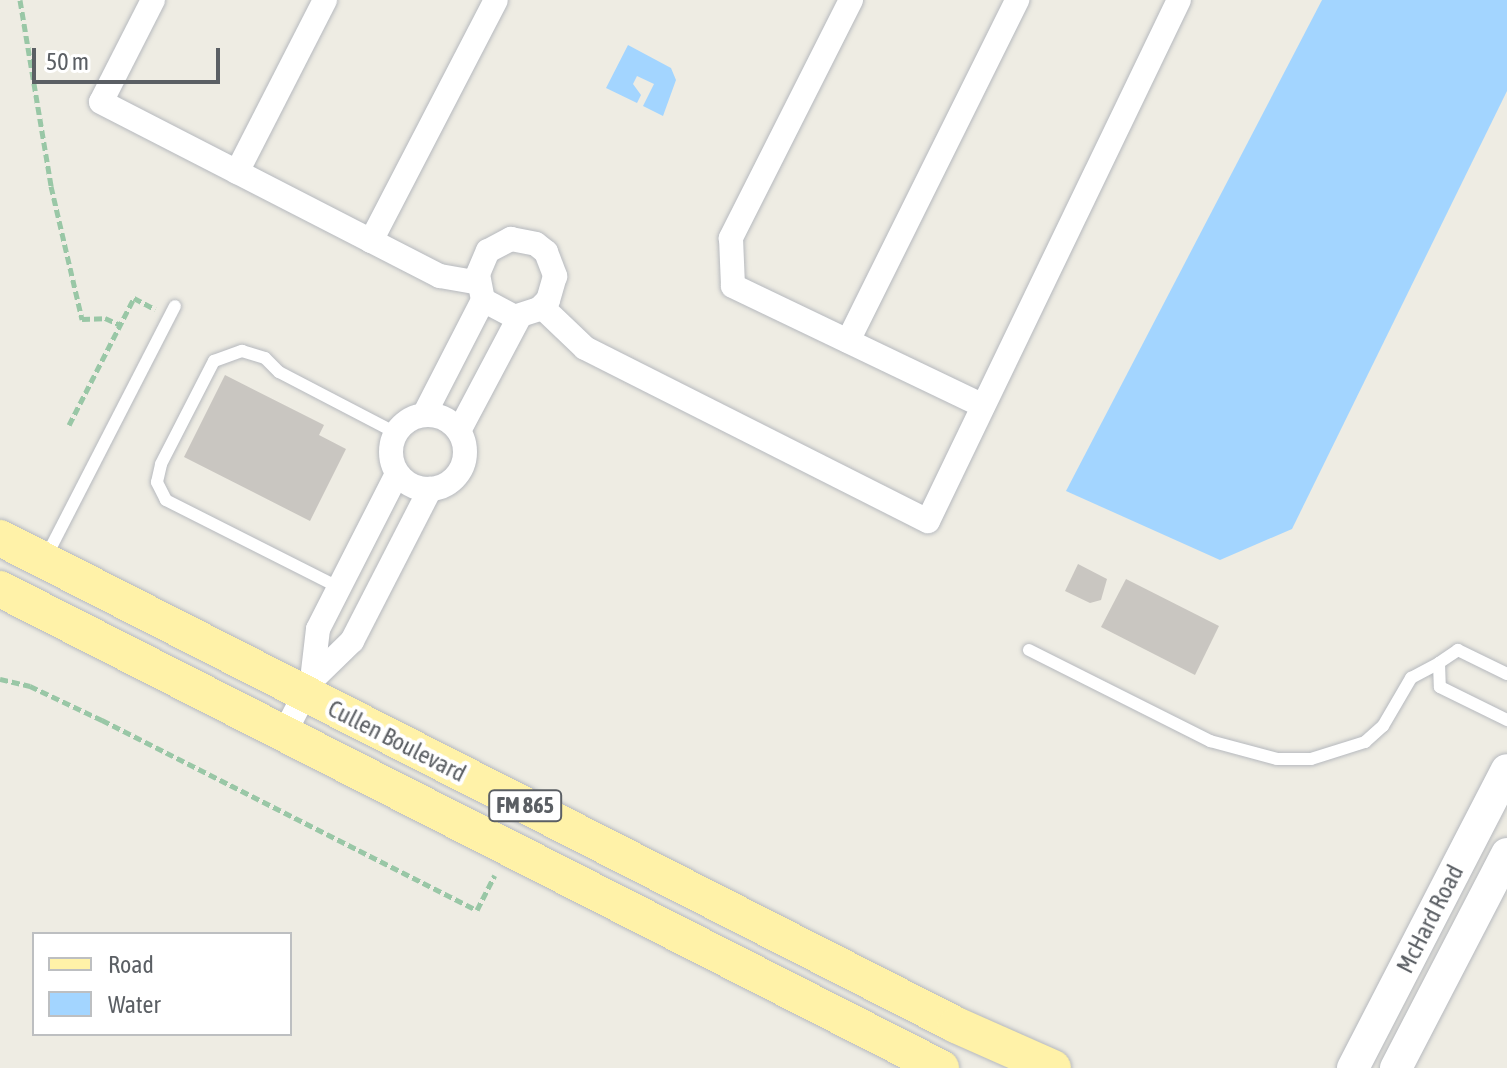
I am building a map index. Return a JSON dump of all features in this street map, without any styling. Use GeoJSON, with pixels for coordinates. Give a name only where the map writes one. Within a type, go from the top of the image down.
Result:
{"type":"FeatureCollection","features":[{"type":"Feature","properties":{"kind":"main road","name":"Cullen Boulevard"},"geometry":{"type":"LineString","coordinates":[[0,538],[308,687],[942,1018],[1053,1068]]}},
{"type":"Feature","properties":{"kind":"main road","name":"Cullen Boulevard"},"geometry":{"type":"LineString","coordinates":[[0,589],[509,849],[893,1051],[941,1068]]}},
{"type":"Feature","properties":{"kind":"main road","name":"McHard Road"},"geometry":{"type":"LineString","coordinates":[[1353,1068],[1507,770]]}},
{"type":"Feature","properties":{"kind":"main road","name":"McHard Road"},"geometry":{"type":"LineString","coordinates":[[1396,1068],[1507,854]]}},
{"type":"Feature","properties":{"kind":"street"},"geometry":{"type":"LineString","coordinates":[[153,0],[101,102],[440,276],[481,291],[503,314],[531,312],[585,348],[928,521],[1179,0]]}},
{"type":"Feature","properties":{"kind":"street"},"geometry":{"type":"LineString","coordinates":[[237,172],[325,0]]}},
{"type":"Feature","properties":{"kind":"street"},"geometry":{"type":"LineString","coordinates":[[371,241],[496,0]]}},
{"type":"Feature","properties":{"kind":"street"},"geometry":{"type":"LineString","coordinates":[[851,0],[731,238],[733,286],[983,406]]}},
{"type":"Feature","properties":{"kind":"street"},"geometry":{"type":"LineString","coordinates":[[848,341],[1017,0]]}},
{"type":"Feature","properties":{"kind":"street"},"geometry":{"type":"LineString","coordinates":[[511,239],[536,244],[546,252],[555,276],[531,312],[459,431],[462,466],[447,484],[430,489],[413,487],[397,474],[391,460],[396,433],[424,415],[481,291],[481,262],[499,243],[511,239]]}},
{"type":"Feature","properties":{"kind":"street"},"geometry":{"type":"LineString","coordinates":[[424,415],[437,416],[459,431]]}},
{"type":"Feature","properties":{"kind":"street"},"geometry":{"type":"LineString","coordinates":[[308,687],[318,629],[397,474]]}},
{"type":"Feature","properties":{"kind":"street"},"geometry":{"type":"LineString","coordinates":[[284,734],[308,687],[352,641],[430,489]]}},
{"type":"Feature","properties":{"kind":"lane"},"geometry":{"type":"LineString","coordinates":[[44,560],[175,306]]}},
{"type":"Feature","properties":{"kind":"lane"},"geometry":{"type":"LineString","coordinates":[[338,587],[166,500],[157,482],[161,464],[214,361],[242,351],[265,358],[279,372],[396,433]]}},
{"type":"Feature","properties":{"kind":"lane"},"geometry":{"type":"LineString","coordinates":[[1029,650],[1210,741],[1277,759],[1311,759],[1365,742],[1383,726],[1411,678],[1458,650],[1507,674]]}},
{"type":"Feature","properties":{"kind":"lane"},"geometry":{"type":"LineString","coordinates":[[1439,663],[1440,687],[1507,720]]}},
{"type":"Feature","properties":{"kind":"path"},"geometry":{"type":"LineString","coordinates":[[20,0],[51,186],[82,319],[105,318],[121,325]]}},
{"type":"Feature","properties":{"kind":"path"},"geometry":{"type":"LineString","coordinates":[[69,425],[134,298],[155,309]]}},
{"type":"Feature","properties":{"kind":"path"},"geometry":{"type":"LineString","coordinates":[[0,679],[30,686],[102,720],[477,910],[509,849]]}},
{"type":"Feature","properties":{"kind":"water"},"geometry":{"type":"Polygon","coordinates":[[[1322,0],[1507,0],[1507,91],[1292,529],[1220,560],[1066,491],[1322,0]]]}},
{"type":"Feature","properties":{"kind":"water"},"geometry":{"type":"Polygon","coordinates":[[[628,45],[671,68],[676,80],[663,116],[643,106],[654,84],[637,76],[633,84],[641,95],[637,103],[606,88],[628,45]]]}},
{"type":"Feature","properties":{"kind":"building"},"geometry":{"type":"Polygon","coordinates":[[[225,375],[324,425],[319,435],[346,449],[310,521],[184,457],[225,375]]]}},
{"type":"Feature","properties":{"kind":"building"},"geometry":{"type":"Polygon","coordinates":[[[1078,564],[1107,579],[1101,600],[1090,603],[1065,591],[1078,564]]]}},
{"type":"Feature","properties":{"kind":"building"},"geometry":{"type":"Polygon","coordinates":[[[1126,579],[1219,626],[1195,675],[1101,627],[1126,579]]]}}]}
